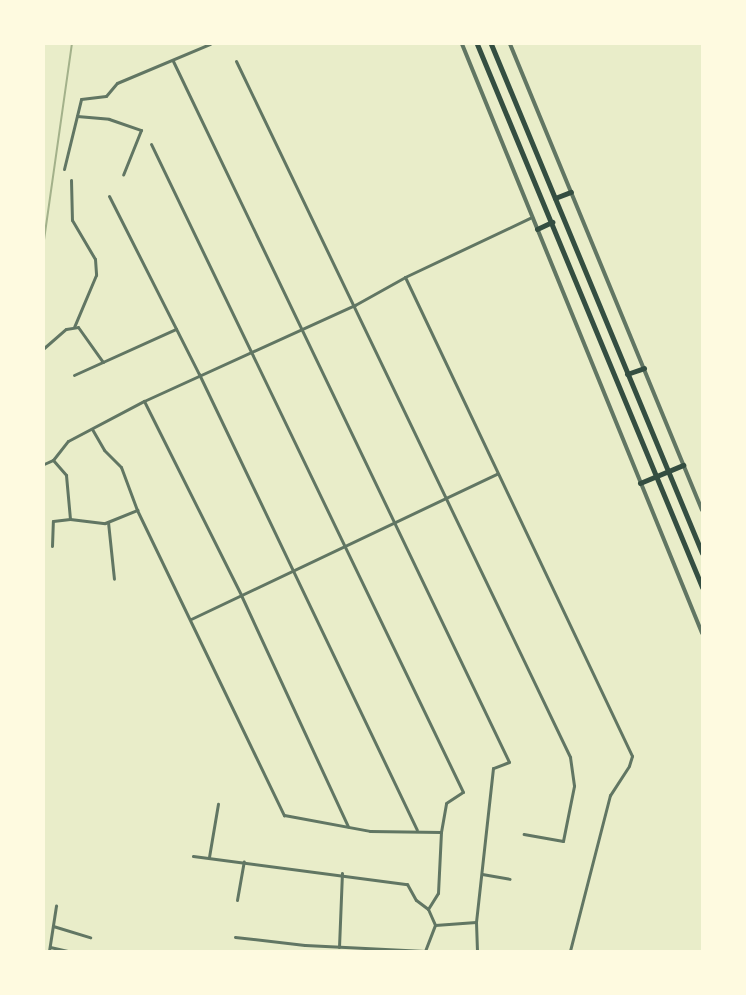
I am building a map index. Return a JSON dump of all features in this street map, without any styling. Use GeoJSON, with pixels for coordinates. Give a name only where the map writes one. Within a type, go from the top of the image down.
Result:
{"type":"FeatureCollection","features":[{"type":"Feature","properties":{"kind":"highway"},"geometry":{"type":"LineString","coordinates":[[477,44],[702,587]]}},
{"type":"Feature","properties":{"kind":"highway"},"geometry":{"type":"LineString","coordinates":[[491,44],[702,553]]}},
{"type":"Feature","properties":{"kind":"highway"},"geometry":{"type":"LineString","coordinates":[[554,198],[571,192]]}},
{"type":"Feature","properties":{"kind":"highway"},"geometry":{"type":"LineString","coordinates":[[537,229],[552,222]]}},
{"type":"Feature","properties":{"kind":"highway"},"geometry":{"type":"LineString","coordinates":[[559,238],[569,233]]}},
{"type":"Feature","properties":{"kind":"highway"},"geometry":{"type":"LineString","coordinates":[[627,374],[644,368]]}},
{"type":"Feature","properties":{"kind":"highway"},"geometry":{"type":"LineString","coordinates":[[640,483],[683,465]]}},
{"type":"Feature","properties":{"kind":"street"},"geometry":{"type":"LineString","coordinates":[[64,168],[82,99],[106,96],[117,84],[210,44]]}},
{"type":"Feature","properties":{"kind":"street"},"geometry":{"type":"LineString","coordinates":[[462,44],[702,633]]}},
{"type":"Feature","properties":{"kind":"street"},"geometry":{"type":"LineString","coordinates":[[510,44],[702,510]]}},
{"type":"Feature","properties":{"kind":"street"},"geometry":{"type":"LineString","coordinates":[[173,61],[510,762],[493,768],[476,922],[477,951]]}},
{"type":"Feature","properties":{"kind":"street"},"geometry":{"type":"LineString","coordinates":[[236,61],[355,305],[570,757],[574,786],[562,841],[524,834]]}},
{"type":"Feature","properties":{"kind":"street"},"geometry":{"type":"LineString","coordinates":[[77,116],[109,119],[141,130],[123,175]]}},
{"type":"Feature","properties":{"kind":"street"},"geometry":{"type":"LineString","coordinates":[[151,144],[343,546],[464,792],[446,803],[441,832],[438,893],[428,909]]}},
{"type":"Feature","properties":{"kind":"street"},"geometry":{"type":"LineString","coordinates":[[71,180],[72,220],[95,259],[96,275],[74,327]]}},
{"type":"Feature","properties":{"kind":"street"},"geometry":{"type":"LineString","coordinates":[[110,196],[199,374],[291,571],[417,830]]}},
{"type":"Feature","properties":{"kind":"street"},"geometry":{"type":"LineString","coordinates":[[44,464],[53,460],[68,441],[144,401],[199,374],[355,305],[405,277],[532,217]]}},
{"type":"Feature","properties":{"kind":"street"},"geometry":{"type":"LineString","coordinates":[[405,277],[632,756],[629,766],[610,795],[570,951]]}},
{"type":"Feature","properties":{"kind":"street"},"geometry":{"type":"LineString","coordinates":[[44,348],[66,329],[74,327],[82,329],[103,362]]}},
{"type":"Feature","properties":{"kind":"street"},"geometry":{"type":"LineString","coordinates":[[74,375],[176,329]]}},
{"type":"Feature","properties":{"kind":"street"},"geometry":{"type":"LineString","coordinates":[[144,401],[241,595],[348,827]]}},
{"type":"Feature","properties":{"kind":"street"},"geometry":{"type":"LineString","coordinates":[[92,429],[104,450],[121,467],[137,510],[284,815],[370,831],[417,830],[441,832]]}},
{"type":"Feature","properties":{"kind":"street"},"geometry":{"type":"LineString","coordinates":[[53,460],[66,475],[70,519]]}},
{"type":"Feature","properties":{"kind":"street"},"geometry":{"type":"LineString","coordinates":[[191,619],[497,474]]}},
{"type":"Feature","properties":{"kind":"street"},"geometry":{"type":"LineString","coordinates":[[52,546],[54,521],[70,519],[108,522],[137,510]]}},
{"type":"Feature","properties":{"kind":"street"},"geometry":{"type":"LineString","coordinates":[[108,522],[114,579]]}},
{"type":"Feature","properties":{"kind":"street"},"geometry":{"type":"LineString","coordinates":[[209,857],[218,804]]}},
{"type":"Feature","properties":{"kind":"street"},"geometry":{"type":"LineString","coordinates":[[193,856],[342,873],[408,884],[416,900],[428,909],[435,925],[425,951],[339,947],[235,937]]}},
{"type":"Feature","properties":{"kind":"street"},"geometry":{"type":"LineString","coordinates":[[237,900],[244,862]]}},
{"type":"Feature","properties":{"kind":"street"},"geometry":{"type":"LineString","coordinates":[[339,947],[342,873]]}},
{"type":"Feature","properties":{"kind":"street"},"geometry":{"type":"LineString","coordinates":[[482,874],[510,879]]}},
{"type":"Feature","properties":{"kind":"street"},"geometry":{"type":"LineString","coordinates":[[56,906],[50,949],[68,951]]}},
{"type":"Feature","properties":{"kind":"street"},"geometry":{"type":"LineString","coordinates":[[435,925],[476,922]]}},
{"type":"Feature","properties":{"kind":"street"},"geometry":{"type":"LineString","coordinates":[[53,926],[90,937]]}},
{"type":"Feature","properties":{"kind":"waterway"},"geometry":{"type":"LineString","coordinates":[[44,240],[72,44]]}}]}
